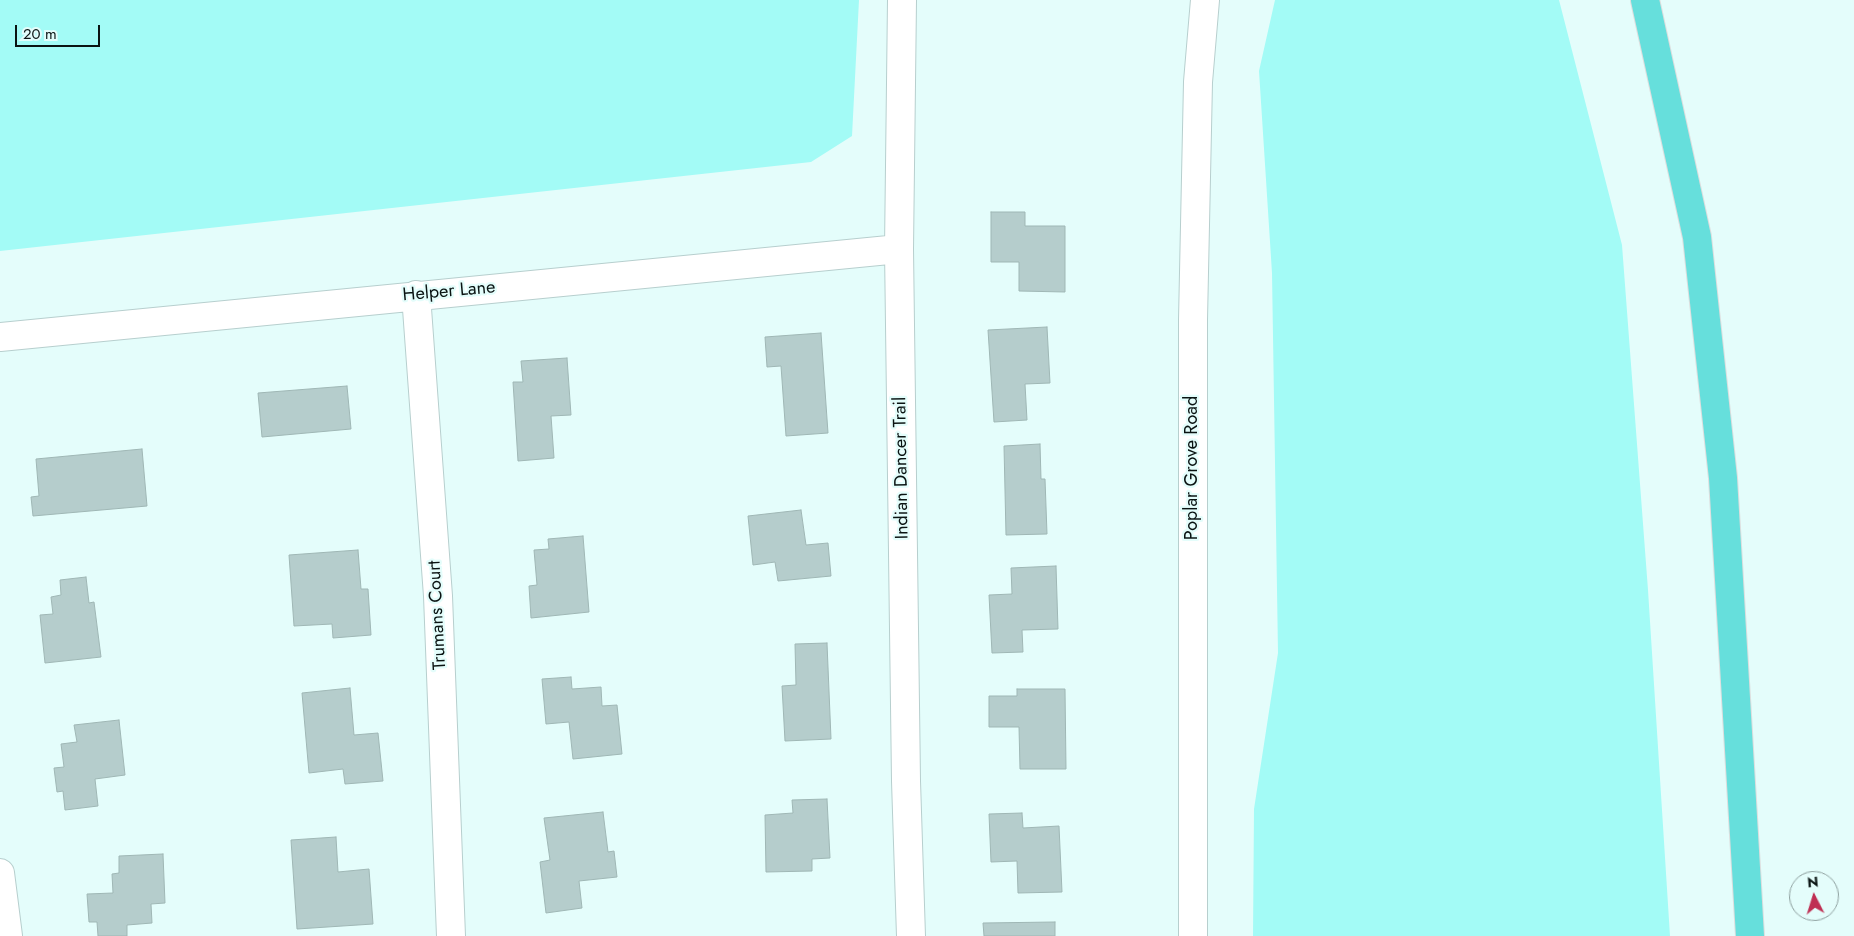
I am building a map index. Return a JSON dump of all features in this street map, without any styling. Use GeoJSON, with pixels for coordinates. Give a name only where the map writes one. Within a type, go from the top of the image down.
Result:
{"type":"FeatureCollection","features":[{"type":"Feature","properties":{"kind":"main road"},"geometry":{"type":"LineString","coordinates":[[1645,0],[1697,237],[1723,478],[1750,936]]}},
{"type":"Feature","properties":{"kind":"street","name":"Indian Dancer Trail"},"geometry":{"type":"LineString","coordinates":[[902,0],[899,249],[906,781],[910,936]]}},
{"type":"Feature","properties":{"kind":"street","name":"Poplar Grove Road"},"geometry":{"type":"LineString","coordinates":[[1193,936],[1193,320],[1198,82],[1205,0]]}},
{"type":"Feature","properties":{"kind":"street","name":"Helper Lane"},"geometry":{"type":"LineString","coordinates":[[0,337],[899,249]]}},
{"type":"Feature","properties":{"kind":"street","name":"Trumans Court"},"geometry":{"type":"LineString","coordinates":[[416,295],[438,596],[451,936]]}},
{"type":"Feature","properties":{"kind":"street"},"geometry":{"type":"LineString","coordinates":[[0,873],[8,936]]}},
{"type":"Feature","properties":{"kind":"shaded area"},"geometry":{"type":"Polygon","coordinates":[[[0,0],[859,0],[852,136],[811,162],[0,251],[0,0]]]}},
{"type":"Feature","properties":{"kind":"shaded area"},"geometry":{"type":"Polygon","coordinates":[[[1275,0],[1559,0],[1622,245],[1648,590],[1670,936],[1253,936],[1254,809],[1278,653],[1272,273],[1259,71],[1275,0]]]}},
{"type":"Feature","properties":{"kind":"building"},"geometry":{"type":"Polygon","coordinates":[[[991,212],[1025,212],[1025,226],[1065,226],[1065,292],[1019,291],[1019,262],[991,262],[991,212]]]}},
{"type":"Feature","properties":{"kind":"building"},"geometry":{"type":"Polygon","coordinates":[[[1047,327],[1050,383],[1025,384],[1027,420],[994,422],[988,330],[1047,327]]]}},
{"type":"Feature","properties":{"kind":"building"},"geometry":{"type":"Polygon","coordinates":[[[821,333],[828,433],[786,436],[781,366],[767,367],[765,337],[821,333]]]}},
{"type":"Feature","properties":{"kind":"building"},"geometry":{"type":"Polygon","coordinates":[[[567,358],[571,415],[551,416],[554,458],[518,461],[513,382],[523,382],[521,361],[567,358]]]}},
{"type":"Feature","properties":{"kind":"building"},"geometry":{"type":"Polygon","coordinates":[[[347,386],[351,429],[262,437],[258,393],[347,386]]]}},
{"type":"Feature","properties":{"kind":"building"},"geometry":{"type":"Polygon","coordinates":[[[1040,444],[1041,479],[1045,479],[1047,534],[1006,535],[1004,446],[1040,444]]]}},
{"type":"Feature","properties":{"kind":"building"},"geometry":{"type":"Polygon","coordinates":[[[142,449],[147,506],[33,516],[31,497],[39,496],[36,459],[142,449]]]}},
{"type":"Feature","properties":{"kind":"building"},"geometry":{"type":"Polygon","coordinates":[[[801,510],[806,545],[828,543],[831,576],[778,581],[775,562],[753,565],[748,516],[801,510]]]}},
{"type":"Feature","properties":{"kind":"building"},"geometry":{"type":"Polygon","coordinates":[[[583,536],[589,612],[531,618],[529,586],[537,585],[534,550],[549,549],[548,539],[583,536]]]}},
{"type":"Feature","properties":{"kind":"building"},"geometry":{"type":"Polygon","coordinates":[[[358,550],[361,589],[368,589],[371,635],[333,638],[332,624],[294,626],[289,555],[358,550]]]}},
{"type":"Feature","properties":{"kind":"building"},"geometry":{"type":"Polygon","coordinates":[[[1056,566],[1058,629],[1022,630],[1023,652],[992,653],[989,595],[1012,594],[1011,568],[1056,566]]]}},
{"type":"Feature","properties":{"kind":"building"},"geometry":{"type":"Polygon","coordinates":[[[86,577],[89,603],[94,602],[101,657],[45,663],[40,615],[53,614],[51,597],[61,595],[60,580],[86,577]]]}},
{"type":"Feature","properties":{"kind":"building"},"geometry":{"type":"Polygon","coordinates":[[[827,643],[831,739],[785,741],[782,686],[796,685],[795,644],[827,643]]]}},
{"type":"Feature","properties":{"kind":"building"},"geometry":{"type":"Polygon","coordinates":[[[571,677],[572,689],[601,687],[602,706],[617,705],[622,754],[573,759],[569,722],[546,724],[542,679],[571,677]]]}},
{"type":"Feature","properties":{"kind":"building"},"geometry":{"type":"Polygon","coordinates":[[[350,688],[354,735],[378,733],[383,781],[345,784],[343,769],[309,773],[302,693],[350,688]]]}},
{"type":"Feature","properties":{"kind":"building"},"geometry":{"type":"Polygon","coordinates":[[[1017,689],[1065,689],[1066,769],[1020,769],[1019,727],[989,727],[989,696],[1017,696],[1017,689]]]}},
{"type":"Feature","properties":{"kind":"building"},"geometry":{"type":"Polygon","coordinates":[[[119,720],[125,775],[95,779],[98,806],[65,810],[63,791],[57,792],[54,768],[64,767],[61,744],[77,742],[74,725],[119,720]]]}},
{"type":"Feature","properties":{"kind":"building"},"geometry":{"type":"Polygon","coordinates":[[[827,799],[830,858],[812,859],[812,871],[766,872],[765,815],[793,813],[792,800],[827,799]]]}},
{"type":"Feature","properties":{"kind":"building"},"geometry":{"type":"Polygon","coordinates":[[[603,812],[608,852],[614,851],[617,877],[579,881],[582,908],[546,913],[540,862],[550,860],[544,818],[603,812]]]}},
{"type":"Feature","properties":{"kind":"building"},"geometry":{"type":"Polygon","coordinates":[[[1022,813],[1023,828],[1059,826],[1062,892],[1018,893],[1017,861],[991,862],[989,814],[1022,813]]]}},
{"type":"Feature","properties":{"kind":"building"},"geometry":{"type":"Polygon","coordinates":[[[336,837],[338,872],[369,869],[373,924],[297,929],[291,840],[336,837]]]}},
{"type":"Feature","properties":{"kind":"building"},"geometry":{"type":"Polygon","coordinates":[[[163,854],[165,903],[151,904],[152,923],[127,925],[127,936],[98,936],[97,922],[89,922],[87,894],[113,893],[112,874],[119,873],[119,856],[163,854]]]}},
{"type":"Feature","properties":{"kind":"building"},"geometry":{"type":"Polygon","coordinates":[[[1055,922],[1055,936],[984,936],[983,923],[1055,922]]]}}]}
